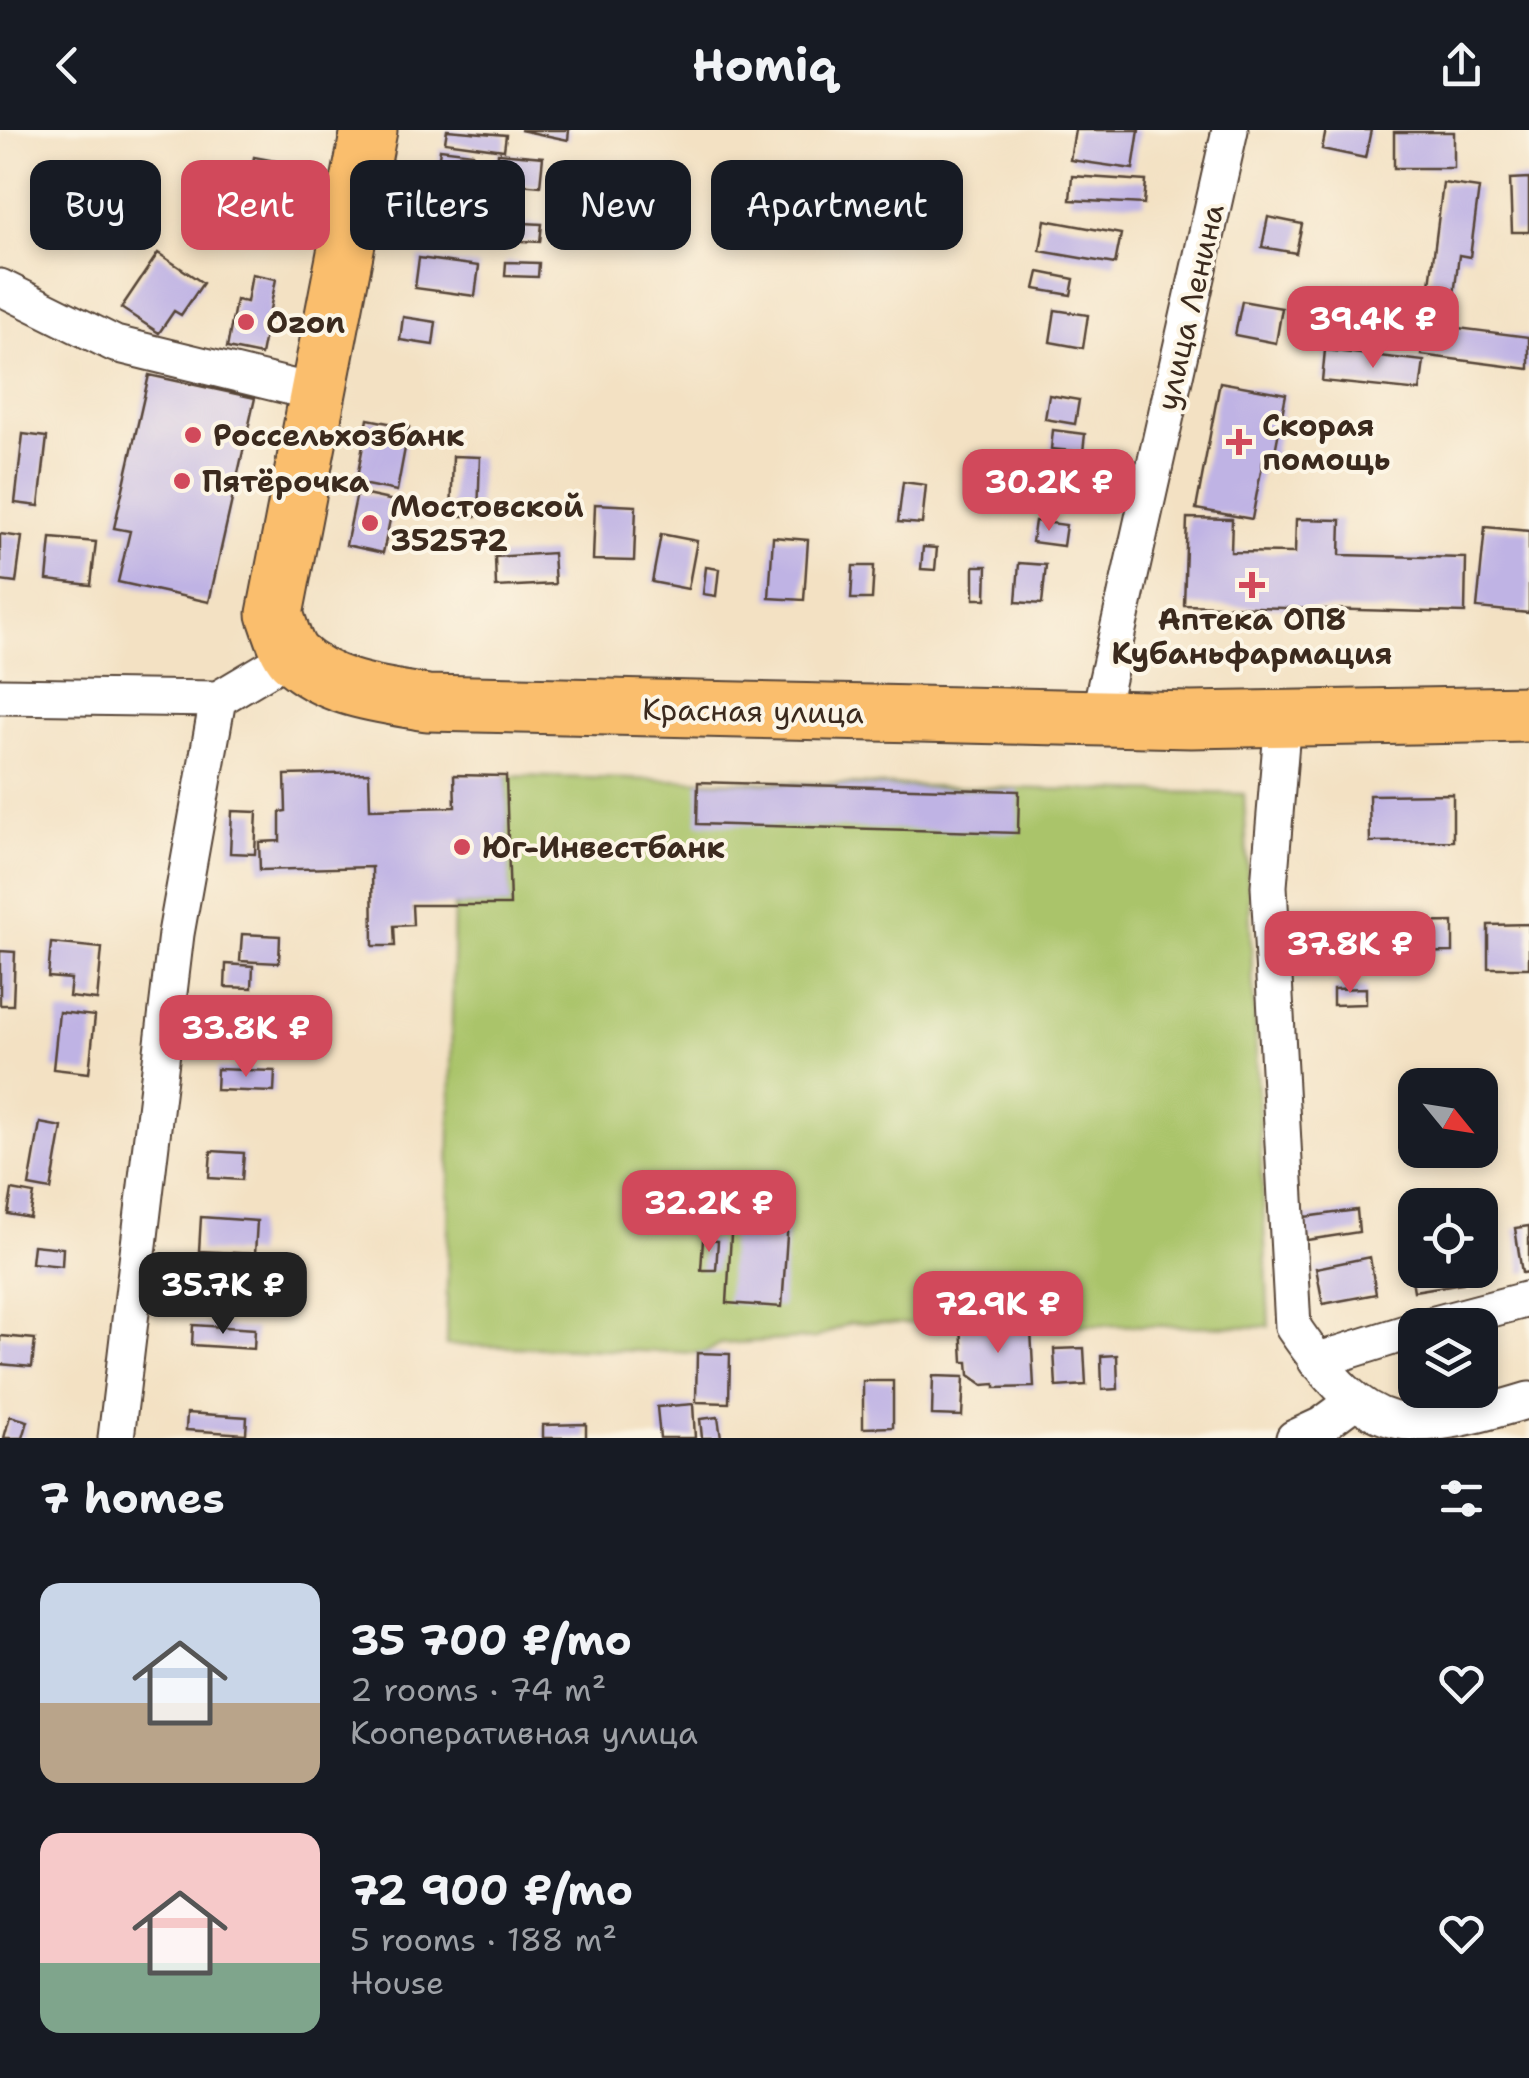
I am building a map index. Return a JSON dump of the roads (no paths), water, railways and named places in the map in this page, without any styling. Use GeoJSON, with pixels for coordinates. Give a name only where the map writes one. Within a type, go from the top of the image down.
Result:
{"type":"FeatureCollection","features":[{"type":"Feature","properties":{"kind":"main road"},"geometry":{"type":"LineString","coordinates":[[292,655],[275,614],[369,130]]}},
{"type":"Feature","properties":{"kind":"main road","name":"Красная улица"},"geometry":{"type":"LineString","coordinates":[[292,655],[325,678],[364,692],[427,704],[1098,718],[1529,714]]}},
{"type":"Feature","properties":{"kind":"street","name":"улица Ленина"},"geometry":{"type":"LineString","coordinates":[[1098,718],[1230,130]]}},
{"type":"Feature","properties":{"kind":"street"},"geometry":{"type":"LineString","coordinates":[[0,286],[115,344],[316,394]]}},
{"type":"Feature","properties":{"kind":"street"},"geometry":{"type":"LineString","coordinates":[[0,696],[218,698],[292,655]]}},
{"type":"Feature","properties":{"kind":"street"},"geometry":{"type":"LineString","coordinates":[[116,1438],[176,934],[218,698]]}},
{"type":"Feature","properties":{"kind":"street"},"geometry":{"type":"LineString","coordinates":[[1283,718],[1268,886],[1293,1327],[1316,1361],[1353,1402],[1397,1428],[1429,1431],[1474,1422],[1529,1400]]}},
{"type":"Feature","properties":{"kind":"street"},"geometry":{"type":"LineString","coordinates":[[1495,1308],[1529,1299]]}},
{"type":"Feature","properties":{"kind":"street"},"geometry":{"type":"LineString","coordinates":[[1316,1361],[1398,1335]]}},
{"type":"Feature","properties":{"kind":"street"},"geometry":{"type":"LineString","coordinates":[[1294,1438],[1322,1425],[1353,1402]]}},
{"type":"Feature","properties":{"kind":"place","name":"Ozon"},"geometry":{"type":"Point","coordinates":[246,322]}},
{"type":"Feature","properties":{"kind":"place","name":"Россельхозбанк"},"geometry":{"type":"Point","coordinates":[193,435]}},
{"type":"Feature","properties":{"kind":"place","name":"Скорая помощь"},"geometry":{"type":"Point","coordinates":[1239,442]}},
{"type":"Feature","properties":{"kind":"place","name":"Пятёрочка"},"geometry":{"type":"Point","coordinates":[182,481]}},
{"type":"Feature","properties":{"kind":"place","name":"Мостовской 352572"},"geometry":{"type":"Point","coordinates":[370,523]}},
{"type":"Feature","properties":{"kind":"place","name":"Аптека ОП8 Кубаньфармация"},"geometry":{"type":"Point","coordinates":[1252,585]}},
{"type":"Feature","properties":{"kind":"place","name":"Юг-Инвестбанк"},"geometry":{"type":"Point","coordinates":[462,847]}}]}
